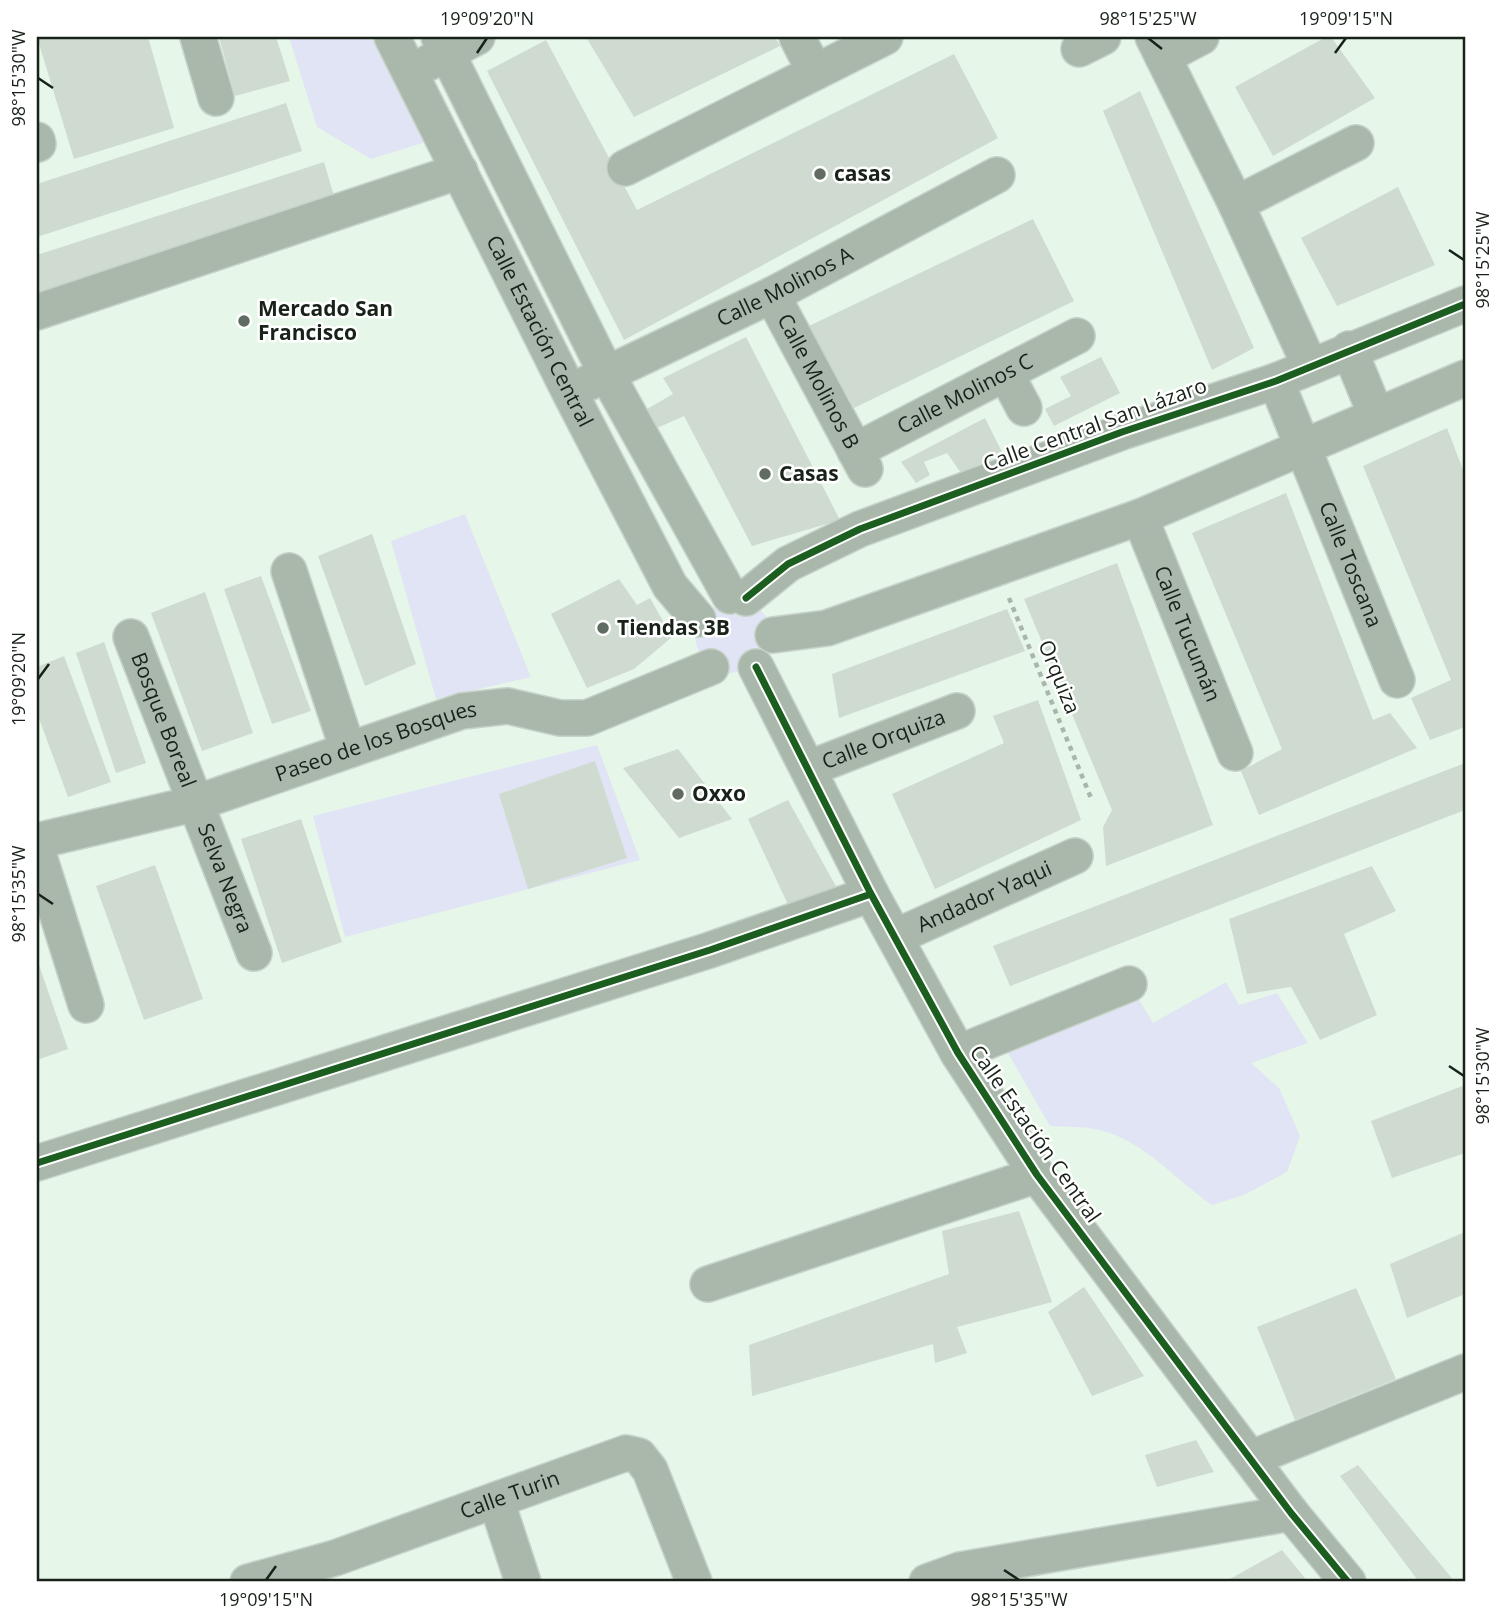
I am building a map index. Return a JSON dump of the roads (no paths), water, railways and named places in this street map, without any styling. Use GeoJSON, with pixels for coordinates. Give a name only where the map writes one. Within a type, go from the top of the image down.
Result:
{"type":"FeatureCollection","features":[{"type":"Feature","properties":{"kind":"street"},"geometry":{"type":"LineString","coordinates":[[198,37],[216,98]]}},
{"type":"Feature","properties":{"kind":"street","name":"Calle Estación Central"},"geometry":{"type":"LineString","coordinates":[[392,37],[569,393],[670,586],[698,620]]}},
{"type":"Feature","properties":{"kind":"street"},"geometry":{"type":"LineString","coordinates":[[797,37],[815,72]]}},
{"type":"Feature","properties":{"kind":"street"},"geometry":{"type":"LineString","coordinates":[[625,168],[885,37]]}},
{"type":"Feature","properties":{"kind":"street"},"geometry":{"type":"LineString","coordinates":[[1201,37],[1158,47],[1236,204],[1310,366]]}},
{"type":"Feature","properties":{"kind":"street"},"geometry":{"type":"LineString","coordinates":[[411,73],[454,42]]}},
{"type":"Feature","properties":{"kind":"street","name":"Calle Estación Central"},"geometry":{"type":"LineString","coordinates":[[454,42],[606,373],[738,597]]}},
{"type":"Feature","properties":{"kind":"street"},"geometry":{"type":"LineString","coordinates":[[1236,204],[1356,143]]}},
{"type":"Feature","properties":{"kind":"street"},"geometry":{"type":"LineString","coordinates":[[37,312],[460,171]]}},
{"type":"Feature","properties":{"kind":"street","name":"Calle Molinos A"},"geometry":{"type":"LineString","coordinates":[[569,393],[772,295],[997,175]]}},
{"type":"Feature","properties":{"kind":"street","name":"Calle Molinos B"},"geometry":{"type":"LineString","coordinates":[[772,295],[860,460]]}},
{"type":"Feature","properties":{"kind":"street","name":"Calle Central San Lázaro"},"geometry":{"type":"LineString","coordinates":[[738,597],[788,564],[860,529],[1122,432],[1276,381],[1465,304]]}},
{"type":"Feature","properties":{"kind":"street","name":"Calle Molinos C"},"geometry":{"type":"LineString","coordinates":[[860,460],[1006,374],[1077,336]]}},
{"type":"Feature","properties":{"kind":"street"},"geometry":{"type":"LineString","coordinates":[[1349,349],[1376,415]]}},
{"type":"Feature","properties":{"kind":"street"},"geometry":{"type":"LineString","coordinates":[[1006,374],[1024,408]]}},
{"type":"Feature","properties":{"kind":"street"},"geometry":{"type":"LineString","coordinates":[[773,635],[827,628],[1140,517],[1465,378]]}},
{"type":"Feature","properties":{"kind":"street","name":"Calle Toscana"},"geometry":{"type":"LineString","coordinates":[[1276,381],[1397,680]]}},
{"type":"Feature","properties":{"kind":"street","name":"Calle Tucumán"},"geometry":{"type":"LineString","coordinates":[[1140,517],[1235,753]]}},
{"type":"Feature","properties":{"kind":"street"},"geometry":{"type":"LineString","coordinates":[[289,571],[348,750]]}},
{"type":"Feature","properties":{"kind":"street"},"geometry":{"type":"LineString","coordinates":[[738,597],[761,606],[770,620],[773,635],[765,658],[756,667],[741,673],[725,673],[711,667],[699,653],[695,636],[698,620],[711,603],[738,597]]}},
{"type":"Feature","properties":{"kind":"street","name":"Bosque Boreal"},"geometry":{"type":"LineString","coordinates":[[131,638],[193,804]]}},
{"type":"Feature","properties":{"kind":"street","name":"Paseo de los Bosques"},"geometry":{"type":"LineString","coordinates":[[37,841],[193,804],[462,710],[508,706],[560,719],[587,718],[711,667]]}},
{"type":"Feature","properties":{"kind":"street","name":"Calle Estación Central"},"geometry":{"type":"LineString","coordinates":[[756,667],[810,768],[871,894],[958,1053],[1037,1175],[1291,1513],[1348,1582]]}},
{"type":"Feature","properties":{"kind":"street","name":"Calle Orquiza"},"geometry":{"type":"LineString","coordinates":[[810,768],[957,711]]}},
{"type":"Feature","properties":{"kind":"street","name":"Selva Negra"},"geometry":{"type":"LineString","coordinates":[[193,804],[254,953]]}},
{"type":"Feature","properties":{"kind":"street"},"geometry":{"type":"LineString","coordinates":[[37,850],[86,1005]]}},
{"type":"Feature","properties":{"kind":"street","name":"Andador Yaqui"},"geometry":{"type":"LineString","coordinates":[[895,937],[1075,856]]}},
{"type":"Feature","properties":{"kind":"street"},"geometry":{"type":"LineString","coordinates":[[37,1163],[710,950],[871,894]]}},
{"type":"Feature","properties":{"kind":"street"},"geometry":{"type":"LineString","coordinates":[[958,1053],[1129,984]]}},
{"type":"Feature","properties":{"kind":"street"},"geometry":{"type":"LineString","coordinates":[[708,1284],[1037,1175]]}},
{"type":"Feature","properties":{"kind":"street"},"geometry":{"type":"LineString","coordinates":[[1252,1458],[1465,1372]]}},
{"type":"Feature","properties":{"kind":"street","name":"Calle Turin"},"geometry":{"type":"LineString","coordinates":[[248,1582],[339,1570],[496,1500],[626,1453],[639,1456],[650,1470],[694,1582]]}},
{"type":"Feature","properties":{"kind":"street"},"geometry":{"type":"LineString","coordinates":[[496,1500],[523,1582]]}},
{"type":"Feature","properties":{"kind":"street"},"geometry":{"type":"LineString","coordinates":[[927,1582],[961,1570],[1291,1513]]}},
{"type":"Feature","properties":{"kind":"place","name":"casas"},"geometry":{"type":"Point","coordinates":[820,174]}},
{"type":"Feature","properties":{"kind":"place","name":"Mercado San Francisco"},"geometry":{"type":"Point","coordinates":[244,321]}},
{"type":"Feature","properties":{"kind":"place","name":"Casas"},"geometry":{"type":"Point","coordinates":[765,474]}},
{"type":"Feature","properties":{"kind":"place","name":"Tiendas 3B"},"geometry":{"type":"Point","coordinates":[603,628]}},
{"type":"Feature","properties":{"kind":"place","name":"Oxxo"},"geometry":{"type":"Point","coordinates":[678,794]}}]}
